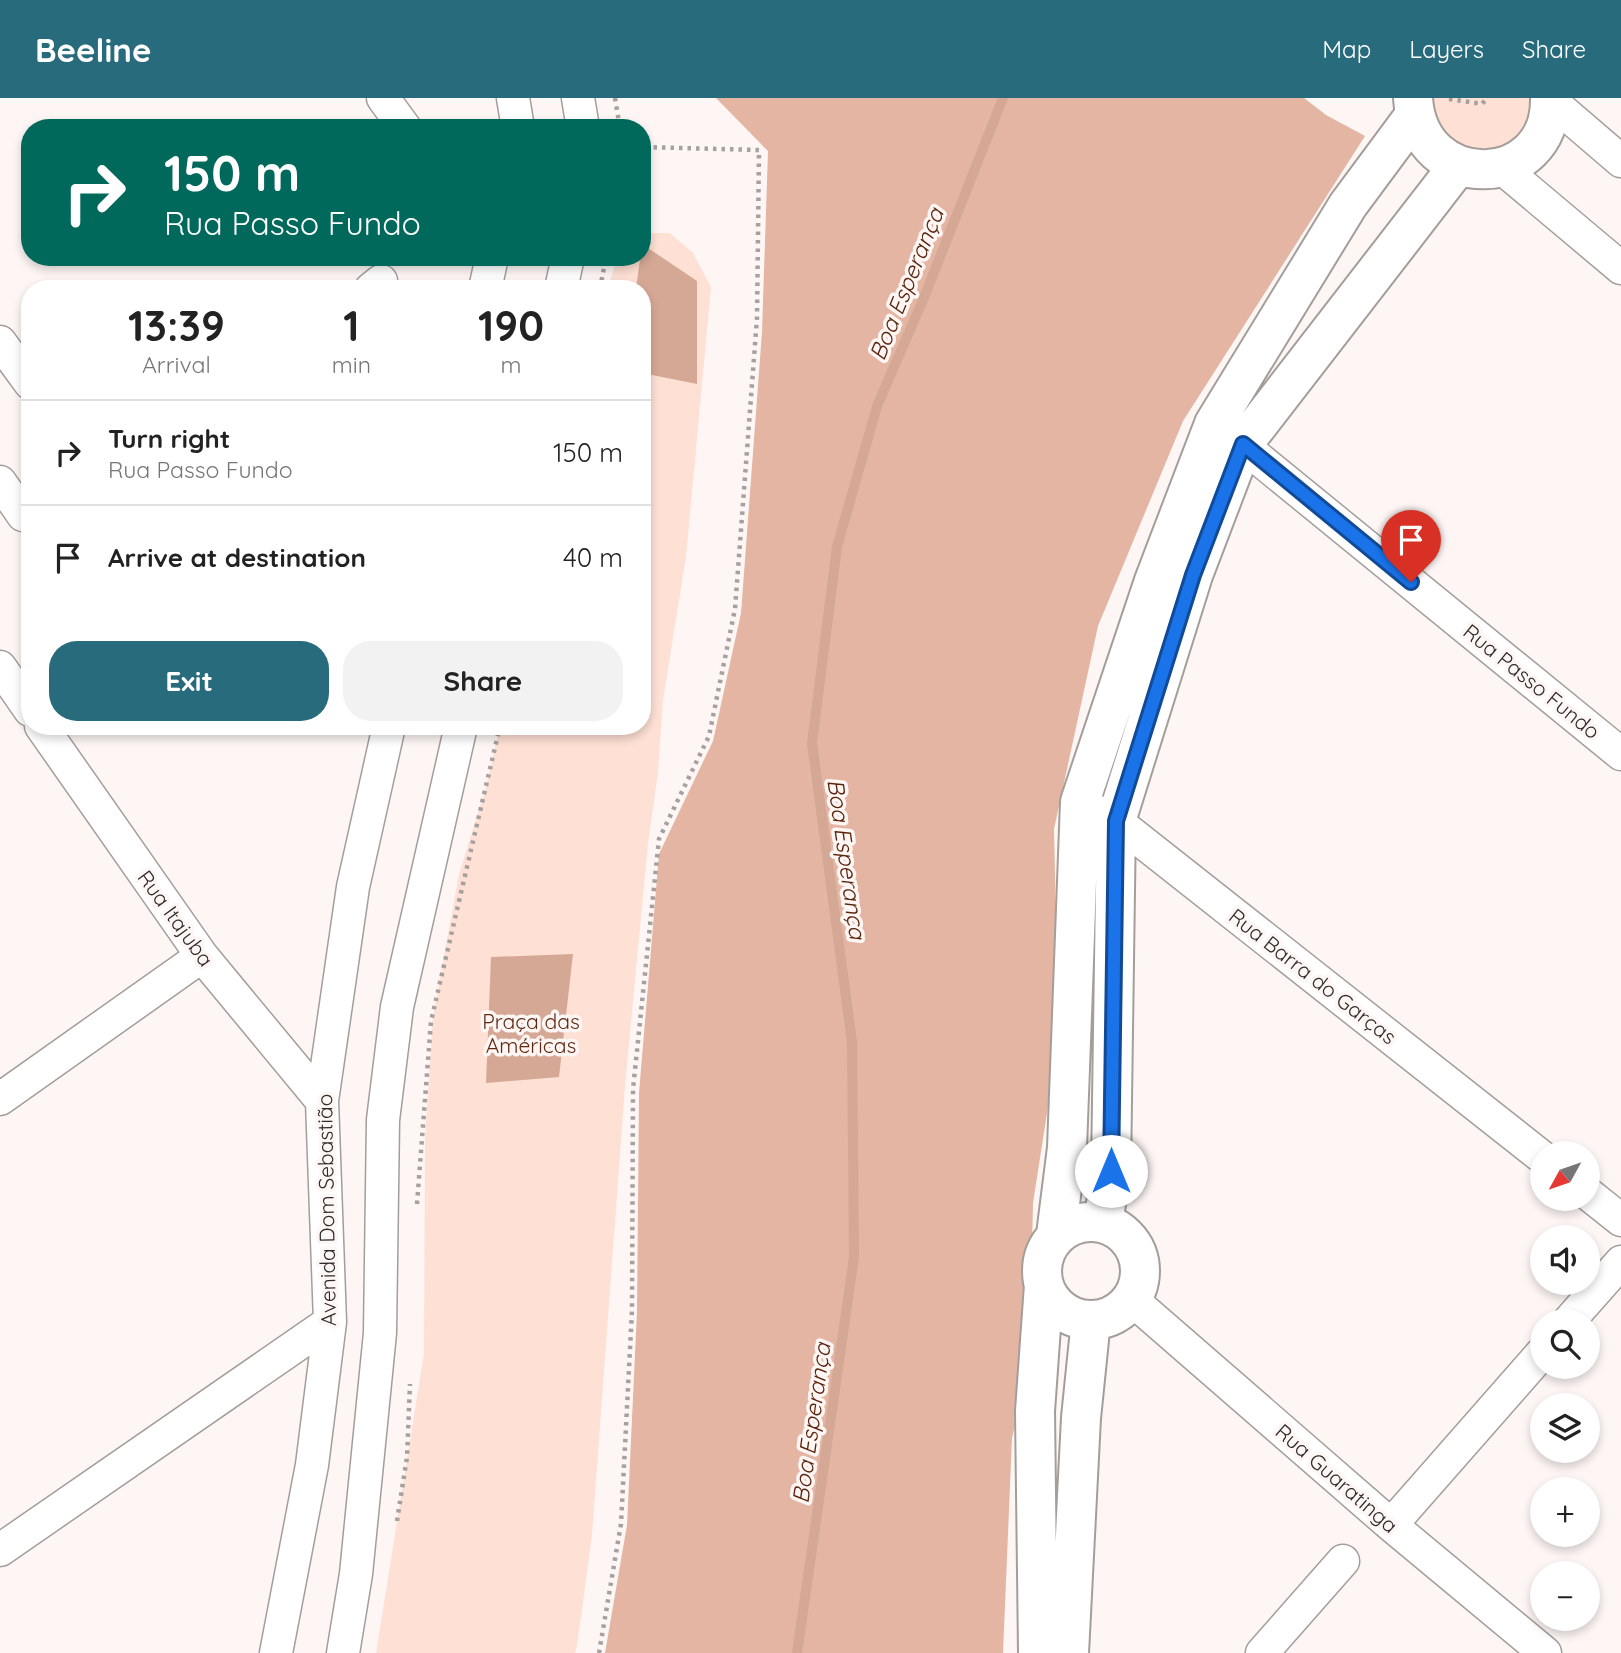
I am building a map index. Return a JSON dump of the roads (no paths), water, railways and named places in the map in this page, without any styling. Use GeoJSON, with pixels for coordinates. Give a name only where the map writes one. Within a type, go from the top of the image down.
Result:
{"type":"FeatureCollection","features":[{"type":"Feature","properties":{"kind":"main road"},"geometry":{"type":"LineString","coordinates":[[1424,104],[1423,138],[1439,156],[1458,166],[1480,171],[1502,168],[1522,158],[1538,142],[1548,123],[1551,99]]}},
{"type":"Feature","properties":{"kind":"main road"},"geometry":{"type":"LineString","coordinates":[[1038,1653],[1035,1411],[1044,1258],[1056,1236],[1068,1148],[1080,802],[1154,581],[1348,205],[1424,104]]}},
{"type":"Feature","properties":{"kind":"main road"},"geometry":{"type":"LineString","coordinates":[[1103,1223],[1111,1171],[1116,821],[1193,575],[1229,434],[1458,166]]}},
{"type":"Feature","properties":{"kind":"main road"},"geometry":{"type":"LineString","coordinates":[[1044,1284],[1061,1310],[1091,1320],[1120,1310],[1131,1299],[1139,1282],[1139,1263],[1132,1245],[1120,1231],[1103,1223],[1086,1222],[1070,1226],[1056,1236]]}},
{"type":"Feature","properties":{"kind":"main road"},"geometry":{"type":"LineString","coordinates":[[1069,1653],[1081,1419],[1091,1320]]}},
{"type":"Feature","properties":{"kind":"street"},"geometry":{"type":"LineString","coordinates":[[383,98],[398,119]]}},
{"type":"Feature","properties":{"kind":"street"},"geometry":{"type":"LineString","coordinates":[[513,98],[516,119]]}},
{"type":"Feature","properties":{"kind":"street"},"geometry":{"type":"LineString","coordinates":[[578,98],[582,119]]}},
{"type":"Feature","properties":{"kind":"street"},"geometry":{"type":"LineString","coordinates":[[1551,99],[1621,160]]}},
{"type":"Feature","properties":{"kind":"street"},"geometry":{"type":"LineString","coordinates":[[1502,168],[1621,268]]}},
{"type":"Feature","properties":{"kind":"street"},"geometry":{"type":"LineString","coordinates":[[0,342],[21,371]]}},
{"type":"Feature","properties":{"kind":"street","name":"Rua Passo Fundo"},"geometry":{"type":"LineString","coordinates":[[1229,434],[1621,754]]}},
{"type":"Feature","properties":{"kind":"street"},"geometry":{"type":"LineString","coordinates":[[0,482],[21,512]]}},
{"type":"Feature","properties":{"kind":"street"},"geometry":{"type":"LineString","coordinates":[[0,667],[21,697]]}},
{"type":"Feature","properties":{"kind":"street","name":"Rua Itajuba"},"geometry":{"type":"LineString","coordinates":[[47,735],[202,956],[322,1101]]}},
{"type":"Feature","properties":{"kind":"street","name":"Avenida Dom Sebastião"},"geometry":{"type":"LineString","coordinates":[[276,1653],[312,1465],[330,1322],[322,1101],[353,887],[386,735]]}},
{"type":"Feature","properties":{"kind":"street"},"geometry":{"type":"LineString","coordinates":[[343,1653],[356,1574],[380,1333],[383,1120],[397,1007],[459,735]]}},
{"type":"Feature","properties":{"kind":"street","name":"Rua Barra do Garças"},"geometry":{"type":"LineString","coordinates":[[1080,802],[1116,821],[1530,1148]]}},
{"type":"Feature","properties":{"kind":"street"},"geometry":{"type":"LineString","coordinates":[[0,1099],[202,956]]}},
{"type":"Feature","properties":{"kind":"street"},"geometry":{"type":"LineString","coordinates":[[1600,1203],[1621,1220]]}},
{"type":"Feature","properties":{"kind":"street"},"geometry":{"type":"LineString","coordinates":[[1580,1309],[1621,1262]]}},
{"type":"Feature","properties":{"kind":"street","name":"Rua Guaratinga"},"geometry":{"type":"LineString","coordinates":[[1131,1299],[1391,1525],[1545,1653]]}},
{"type":"Feature","properties":{"kind":"street"},"geometry":{"type":"LineString","coordinates":[[0,1550],[330,1322]]}},
{"type":"Feature","properties":{"kind":"street"},"geometry":{"type":"LineString","coordinates":[[1391,1525],[1530,1367]]}},
{"type":"Feature","properties":{"kind":"street"},"geometry":{"type":"LineString","coordinates":[[1262,1653],[1343,1561]]}},
{"type":"Feature","properties":{"kind":"waterway","name":"Boa Esperança"},"geometry":{"type":"LineString","coordinates":[[797,1653],[854,1257],[852,1042],[812,743],[837,547],[877,406],[923,300],[1003,98]]}},
{"type":"Feature","properties":{"kind":"park label","name":"Praça das Américas"},"geometry":{"type":"Point","coordinates":[531,1033]}}]}
